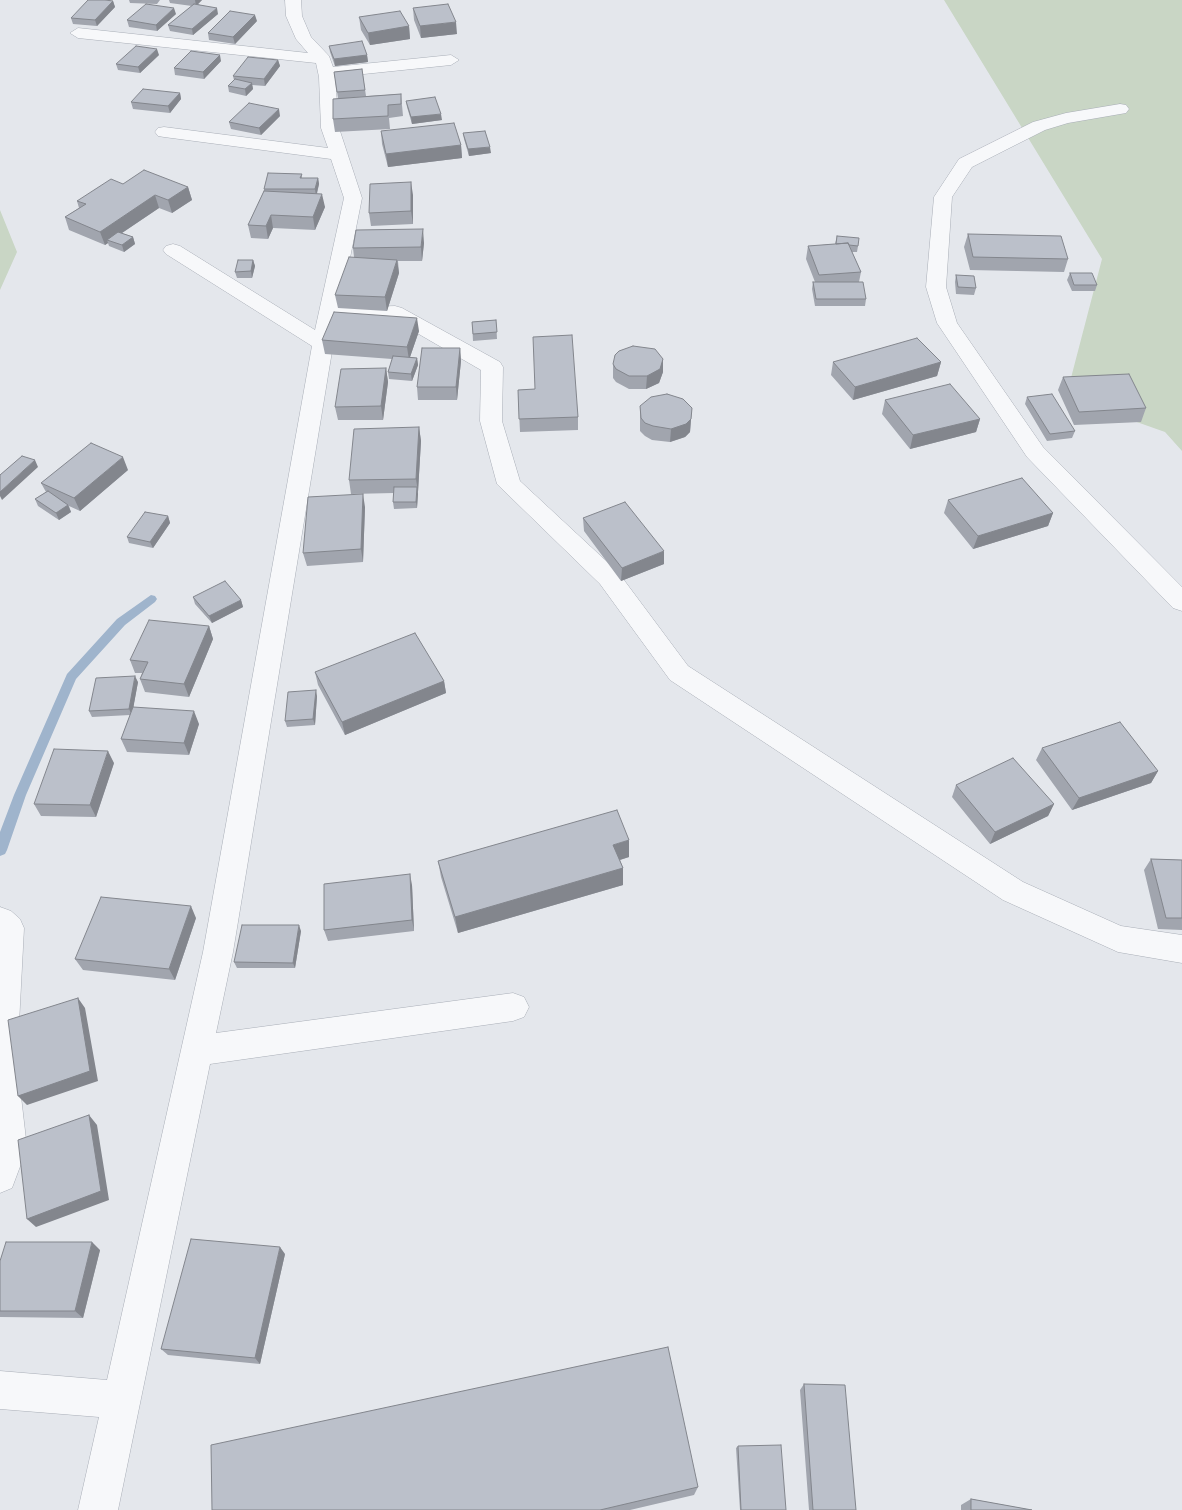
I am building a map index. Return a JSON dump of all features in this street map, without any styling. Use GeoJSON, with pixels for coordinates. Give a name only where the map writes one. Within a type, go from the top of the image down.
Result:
{"type":"FeatureCollection","features":[{"type":"Feature","properties":{"kind":"street"},"geometry":{"type":"LineString","coordinates":[[98,1510],[218,952],[323,344],[353,198],[330,128],[324,66],[304,39],[294,16],[293,0]]}},
{"type":"Feature","properties":{"kind":"street"},"geometry":{"type":"LineString","coordinates":[[78,32],[324,66],[451,60]]}},
{"type":"Feature","properties":{"kind":"street"},"geometry":{"type":"LineString","coordinates":[[1120,109],[1066,118],[1040,126],[965,163],[943,197],[936,287],[947,323],[1035,452],[1182,602]]}},
{"type":"Feature","properties":{"kind":"street"},"geometry":{"type":"LineString","coordinates":[[164,132],[338,155]]}},
{"type":"Feature","properties":{"kind":"street"},"geometry":{"type":"LineString","coordinates":[[172,250],[323,344]]}},
{"type":"Feature","properties":{"kind":"street"},"geometry":{"type":"LineString","coordinates":[[330,315],[396,312],[492,367],[492,422],[509,484],[609,578],[679,673],[1013,891],[1118,938],[1182,949]]}},
{"type":"Feature","properties":{"kind":"street"},"geometry":{"type":"LineString","coordinates":[[0,920],[9,928],[1,1062],[10,1148],[0,1176]]}},
{"type":"Feature","properties":{"kind":"street"},"geometry":{"type":"LineString","coordinates":[[198,1051],[513,1007]]}},
{"type":"Feature","properties":{"kind":"street"},"geometry":{"type":"LineString","coordinates":[[0,1390],[123,1400]]}},
{"type":"Feature","properties":{"kind":"green space"},"geometry":{"type":"Polygon","coordinates":[[[944,0],[1182,0],[1182,451],[1165,432],[1066,397],[1102,259],[944,0]]]}},
{"type":"Feature","properties":{"kind":"green space"},"geometry":{"type":"Polygon","coordinates":[[[0,210],[17,252],[0,290],[0,210]]]}},
{"type":"Feature","properties":{"kind":"building"},"geometry":{"type":"Polygon","coordinates":[[[88,0],[113,1],[95,20],[71,18],[88,0]]]}},
{"type":"Feature","properties":{"kind":"building"},"geometry":{"type":"Polygon","coordinates":[[[146,4],[174,8],[156,25],[127,20],[146,4]]]}},
{"type":"Feature","properties":{"kind":"building"},"geometry":{"type":"Polygon","coordinates":[[[194,4],[217,8],[192,29],[168,25],[194,4]]]}},
{"type":"Feature","properties":{"kind":"building"},"geometry":{"type":"Polygon","coordinates":[[[448,4],[456,22],[420,26],[413,8],[448,4]]]}},
{"type":"Feature","properties":{"kind":"building"},"geometry":{"type":"Polygon","coordinates":[[[230,11],[255,15],[233,37],[208,33],[230,11]]]}},
{"type":"Feature","properties":{"kind":"building"},"geometry":{"type":"Polygon","coordinates":[[[400,11],[409,26],[368,33],[359,17],[400,11]]]}},
{"type":"Feature","properties":{"kind":"building"},"geometry":{"type":"Polygon","coordinates":[[[362,41],[367,55],[334,59],[329,46],[362,41]]]}},
{"type":"Feature","properties":{"kind":"building"},"geometry":{"type":"Polygon","coordinates":[[[136,46],[157,49],[138,67],[116,64],[136,46]]]}},
{"type":"Feature","properties":{"kind":"building"},"geometry":{"type":"Polygon","coordinates":[[[191,51],[220,55],[203,72],[174,68],[191,51]]]}},
{"type":"Feature","properties":{"kind":"building"},"geometry":{"type":"Polygon","coordinates":[[[248,57],[278,60],[264,79],[233,76],[248,57]]]}},
{"type":"Feature","properties":{"kind":"building"},"geometry":{"type":"Polygon","coordinates":[[[362,69],[365,90],[337,92],[334,72],[362,69]]]}},
{"type":"Feature","properties":{"kind":"building"},"geometry":{"type":"Polygon","coordinates":[[[235,79],[252,83],[245,89],[228,86],[235,79]]]}},
{"type":"Feature","properties":{"kind":"building"},"geometry":{"type":"Polygon","coordinates":[[[143,89],[180,93],[168,106],[131,102],[143,89]]]}},
{"type":"Feature","properties":{"kind":"building"},"geometry":{"type":"Polygon","coordinates":[[[401,94],[401,104],[388,105],[388,116],[333,119],[333,99],[401,94]]]}},
{"type":"Feature","properties":{"kind":"building"},"geometry":{"type":"Polygon","coordinates":[[[435,97],[441,114],[411,117],[406,101],[435,97]]]}},
{"type":"Feature","properties":{"kind":"building"},"geometry":{"type":"Polygon","coordinates":[[[249,103],[279,109],[259,128],[229,122],[249,103]]]}},
{"type":"Feature","properties":{"kind":"building"},"geometry":{"type":"Polygon","coordinates":[[[454,123],[461,145],[386,154],[381,131],[454,123]]]}},
{"type":"Feature","properties":{"kind":"building"},"geometry":{"type":"Polygon","coordinates":[[[485,131],[490,147],[468,149],[463,133],[485,131]]]}},
{"type":"Feature","properties":{"kind":"building"},"geometry":{"type":"Polygon","coordinates":[[[144,170],[188,187],[168,200],[155,195],[100,232],[65,217],[86,204],[77,201],[111,179],[123,184],[144,170]]]}},
{"type":"Feature","properties":{"kind":"building"},"geometry":{"type":"Polygon","coordinates":[[[268,173],[302,174],[300,178],[318,178],[315,189],[264,189],[268,173]]]}},
{"type":"Feature","properties":{"kind":"building"},"geometry":{"type":"Polygon","coordinates":[[[411,182],[411,211],[369,213],[370,184],[411,182]]]}},
{"type":"Feature","properties":{"kind":"building"},"geometry":{"type":"Polygon","coordinates":[[[264,191],[322,194],[313,217],[271,215],[266,226],[248,225],[264,191]]]}},
{"type":"Feature","properties":{"kind":"building"},"geometry":{"type":"Polygon","coordinates":[[[423,229],[421,247],[353,248],[356,230],[423,229]]]}},
{"type":"Feature","properties":{"kind":"building"},"geometry":{"type":"Polygon","coordinates":[[[118,232],[133,237],[122,245],[107,240],[118,232]]]}},
{"type":"Feature","properties":{"kind":"building"},"geometry":{"type":"Polygon","coordinates":[[[968,234],[1061,236],[1068,259],[973,257],[968,234]]]}},
{"type":"Feature","properties":{"kind":"building"},"geometry":{"type":"Polygon","coordinates":[[[837,236],[859,238],[858,246],[849,245],[848,243],[836,244],[837,236]]]}},
{"type":"Feature","properties":{"kind":"building"},"geometry":{"type":"Polygon","coordinates":[[[848,243],[861,272],[819,275],[808,246],[848,243]]]}},
{"type":"Feature","properties":{"kind":"building"},"geometry":{"type":"Polygon","coordinates":[[[349,257],[397,260],[385,297],[335,295],[349,257]]]}},
{"type":"Feature","properties":{"kind":"building"},"geometry":{"type":"Polygon","coordinates":[[[238,260],[253,260],[251,271],[235,272],[238,260]]]}},
{"type":"Feature","properties":{"kind":"building"},"geometry":{"type":"Polygon","coordinates":[[[1070,273],[1092,273],[1097,285],[1074,285],[1070,273]]]}},
{"type":"Feature","properties":{"kind":"building"},"geometry":{"type":"Polygon","coordinates":[[[956,275],[974,276],[976,288],[958,287],[956,275]]]}},
{"type":"Feature","properties":{"kind":"building"},"geometry":{"type":"Polygon","coordinates":[[[813,282],[863,282],[866,299],[816,299],[813,282]]]}},
{"type":"Feature","properties":{"kind":"building"},"geometry":{"type":"Polygon","coordinates":[[[334,312],[417,318],[407,347],[322,340],[334,312]]]}},
{"type":"Feature","properties":{"kind":"building"},"geometry":{"type":"Polygon","coordinates":[[[496,320],[497,332],[473,334],[472,322],[496,320]]]}},
{"type":"Feature","properties":{"kind":"building"},"geometry":{"type":"Polygon","coordinates":[[[572,335],[578,417],[519,419],[518,390],[535,389],[533,337],[572,335]]]}},
{"type":"Feature","properties":{"kind":"building"},"geometry":{"type":"Polygon","coordinates":[[[917,338],[941,362],[855,387],[833,362],[917,338]]]}},
{"type":"Feature","properties":{"kind":"building"},"geometry":{"type":"Polygon","coordinates":[[[633,346],[655,349],[663,359],[660,369],[647,376],[629,376],[616,369],[613,364],[615,355],[619,351],[633,346]]]}},
{"type":"Feature","properties":{"kind":"building"},"geometry":{"type":"Polygon","coordinates":[[[422,348],[460,348],[456,387],[417,387],[422,348]]]}},
{"type":"Feature","properties":{"kind":"building"},"geometry":{"type":"Polygon","coordinates":[[[393,356],[417,358],[411,374],[388,372],[393,356]]]}},
{"type":"Feature","properties":{"kind":"building"},"geometry":{"type":"Polygon","coordinates":[[[386,368],[381,406],[335,407],[341,369],[386,368]]]}},
{"type":"Feature","properties":{"kind":"building"},"geometry":{"type":"Polygon","coordinates":[[[1129,374],[1146,408],[1079,412],[1063,377],[1129,374]]]}},
{"type":"Feature","properties":{"kind":"building"},"geometry":{"type":"Polygon","coordinates":[[[950,384],[980,419],[913,435],[885,400],[950,384]]]}},
{"type":"Feature","properties":{"kind":"building"},"geometry":{"type":"Polygon","coordinates":[[[667,394],[683,399],[692,408],[691,419],[686,424],[671,429],[645,423],[641,418],[640,406],[651,397],[667,394]]]}},
{"type":"Feature","properties":{"kind":"building"},"geometry":{"type":"Polygon","coordinates":[[[1052,394],[1075,431],[1050,434],[1027,397],[1052,394]]]}},
{"type":"Feature","properties":{"kind":"building"},"geometry":{"type":"Polygon","coordinates":[[[419,427],[416,479],[349,480],[354,429],[419,427]]]}},
{"type":"Feature","properties":{"kind":"building"},"geometry":{"type":"Polygon","coordinates":[[[91,443],[123,457],[74,498],[41,483],[91,443]]]}},
{"type":"Feature","properties":{"kind":"building"},"geometry":{"type":"Polygon","coordinates":[[[22,456],[35,460],[0,492],[0,475],[22,456]]]}},
{"type":"Feature","properties":{"kind":"building"},"geometry":{"type":"Polygon","coordinates":[[[1022,478],[1053,513],[978,536],[948,500],[1022,478]]]}},
{"type":"Feature","properties":{"kind":"building"},"geometry":{"type":"Polygon","coordinates":[[[394,487],[417,487],[416,502],[393,502],[394,487]]]}},
{"type":"Feature","properties":{"kind":"building"},"geometry":{"type":"Polygon","coordinates":[[[48,491],[68,505],[56,513],[35,499],[48,491]]]}},
{"type":"Feature","properties":{"kind":"building"},"geometry":{"type":"Polygon","coordinates":[[[363,494],[361,549],[303,553],[308,497],[363,494]]]}},
{"type":"Feature","properties":{"kind":"building"},"geometry":{"type":"Polygon","coordinates":[[[625,502],[664,551],[622,568],[583,518],[625,502]]]}},
{"type":"Feature","properties":{"kind":"building"},"geometry":{"type":"Polygon","coordinates":[[[145,512],[168,516],[150,542],[127,537],[145,512]]]}},
{"type":"Feature","properties":{"kind":"building"},"geometry":{"type":"Polygon","coordinates":[[[225,581],[241,600],[209,616],[193,597],[225,581]]]}},
{"type":"Feature","properties":{"kind":"building"},"geometry":{"type":"Polygon","coordinates":[[[149,620],[209,626],[184,684],[140,679],[148,662],[130,660],[149,620]]]}},
{"type":"Feature","properties":{"kind":"building"},"geometry":{"type":"Polygon","coordinates":[[[415,633],[444,681],[342,722],[315,672],[415,633]]]}},
{"type":"Feature","properties":{"kind":"building"},"geometry":{"type":"Polygon","coordinates":[[[135,676],[129,709],[89,711],[96,678],[135,676]]]}},
{"type":"Feature","properties":{"kind":"building"},"geometry":{"type":"Polygon","coordinates":[[[316,690],[313,719],[285,721],[288,692],[316,690]]]}},
{"type":"Feature","properties":{"kind":"building"},"geometry":{"type":"Polygon","coordinates":[[[133,707],[194,711],[184,743],[121,739],[133,707]]]}},
{"type":"Feature","properties":{"kind":"building"},"geometry":{"type":"Polygon","coordinates":[[[1120,722],[1158,771],[1079,798],[1042,748],[1120,722]]]}},
{"type":"Feature","properties":{"kind":"building"},"geometry":{"type":"Polygon","coordinates":[[[54,749],[108,751],[90,805],[34,804],[54,749]]]}},
{"type":"Feature","properties":{"kind":"building"},"geometry":{"type":"Polygon","coordinates":[[[1013,758],[1054,804],[995,832],[956,785],[1013,758]]]}},
{"type":"Feature","properties":{"kind":"building"},"geometry":{"type":"Polygon","coordinates":[[[617,810],[629,840],[613,845],[623,868],[455,917],[438,861],[617,810]]]}},
{"type":"Feature","properties":{"kind":"building"},"geometry":{"type":"Polygon","coordinates":[[[1151,859],[1182,860],[1182,918],[1166,918],[1151,859]]]}},
{"type":"Feature","properties":{"kind":"building"},"geometry":{"type":"Polygon","coordinates":[[[410,874],[412,920],[324,930],[324,884],[410,874]]]}},
{"type":"Feature","properties":{"kind":"building"},"geometry":{"type":"Polygon","coordinates":[[[101,897],[191,906],[169,969],[75,959],[101,897]]]}},
{"type":"Feature","properties":{"kind":"building"},"geometry":{"type":"Polygon","coordinates":[[[242,925],[299,925],[293,963],[234,962],[242,925]]]}},
{"type":"Feature","properties":{"kind":"building"},"geometry":{"type":"Polygon","coordinates":[[[78,998],[90,1071],[18,1096],[8,1020],[78,998]]]}},
{"type":"Feature","properties":{"kind":"building"},"geometry":{"type":"Polygon","coordinates":[[[89,1115],[101,1191],[27,1219],[18,1140],[89,1115]]]}},
{"type":"Feature","properties":{"kind":"building"},"geometry":{"type":"Polygon","coordinates":[[[191,1239],[280,1247],[255,1358],[161,1349],[191,1239]]]}},
{"type":"Feature","properties":{"kind":"building"},"geometry":{"type":"Polygon","coordinates":[[[6,1242],[92,1242],[75,1311],[0,1311],[0,1261],[6,1242]]]}},
{"type":"Feature","properties":{"kind":"building"},"geometry":{"type":"Polygon","coordinates":[[[668,1347],[698,1487],[600,1510],[212,1510],[211,1445],[668,1347]]]}},
{"type":"Feature","properties":{"kind":"building"},"geometry":{"type":"Polygon","coordinates":[[[804,1384],[845,1385],[856,1510],[813,1510],[804,1384]]]}},
{"type":"Feature","properties":{"kind":"building"},"geometry":{"type":"Polygon","coordinates":[[[781,1445],[786,1510],[741,1510],[738,1446],[781,1445]]]}},
{"type":"Feature","properties":{"kind":"building"},"geometry":{"type":"Polygon","coordinates":[[[971,1499],[1032,1510],[971,1510],[971,1499]]]}},
{"type":"Feature","properties":{"kind":"waterway"},"geometry":{"type":"LineString","coordinates":[[0,850],[20,795],[71,677],[121,622],[151,599]]}}]}
